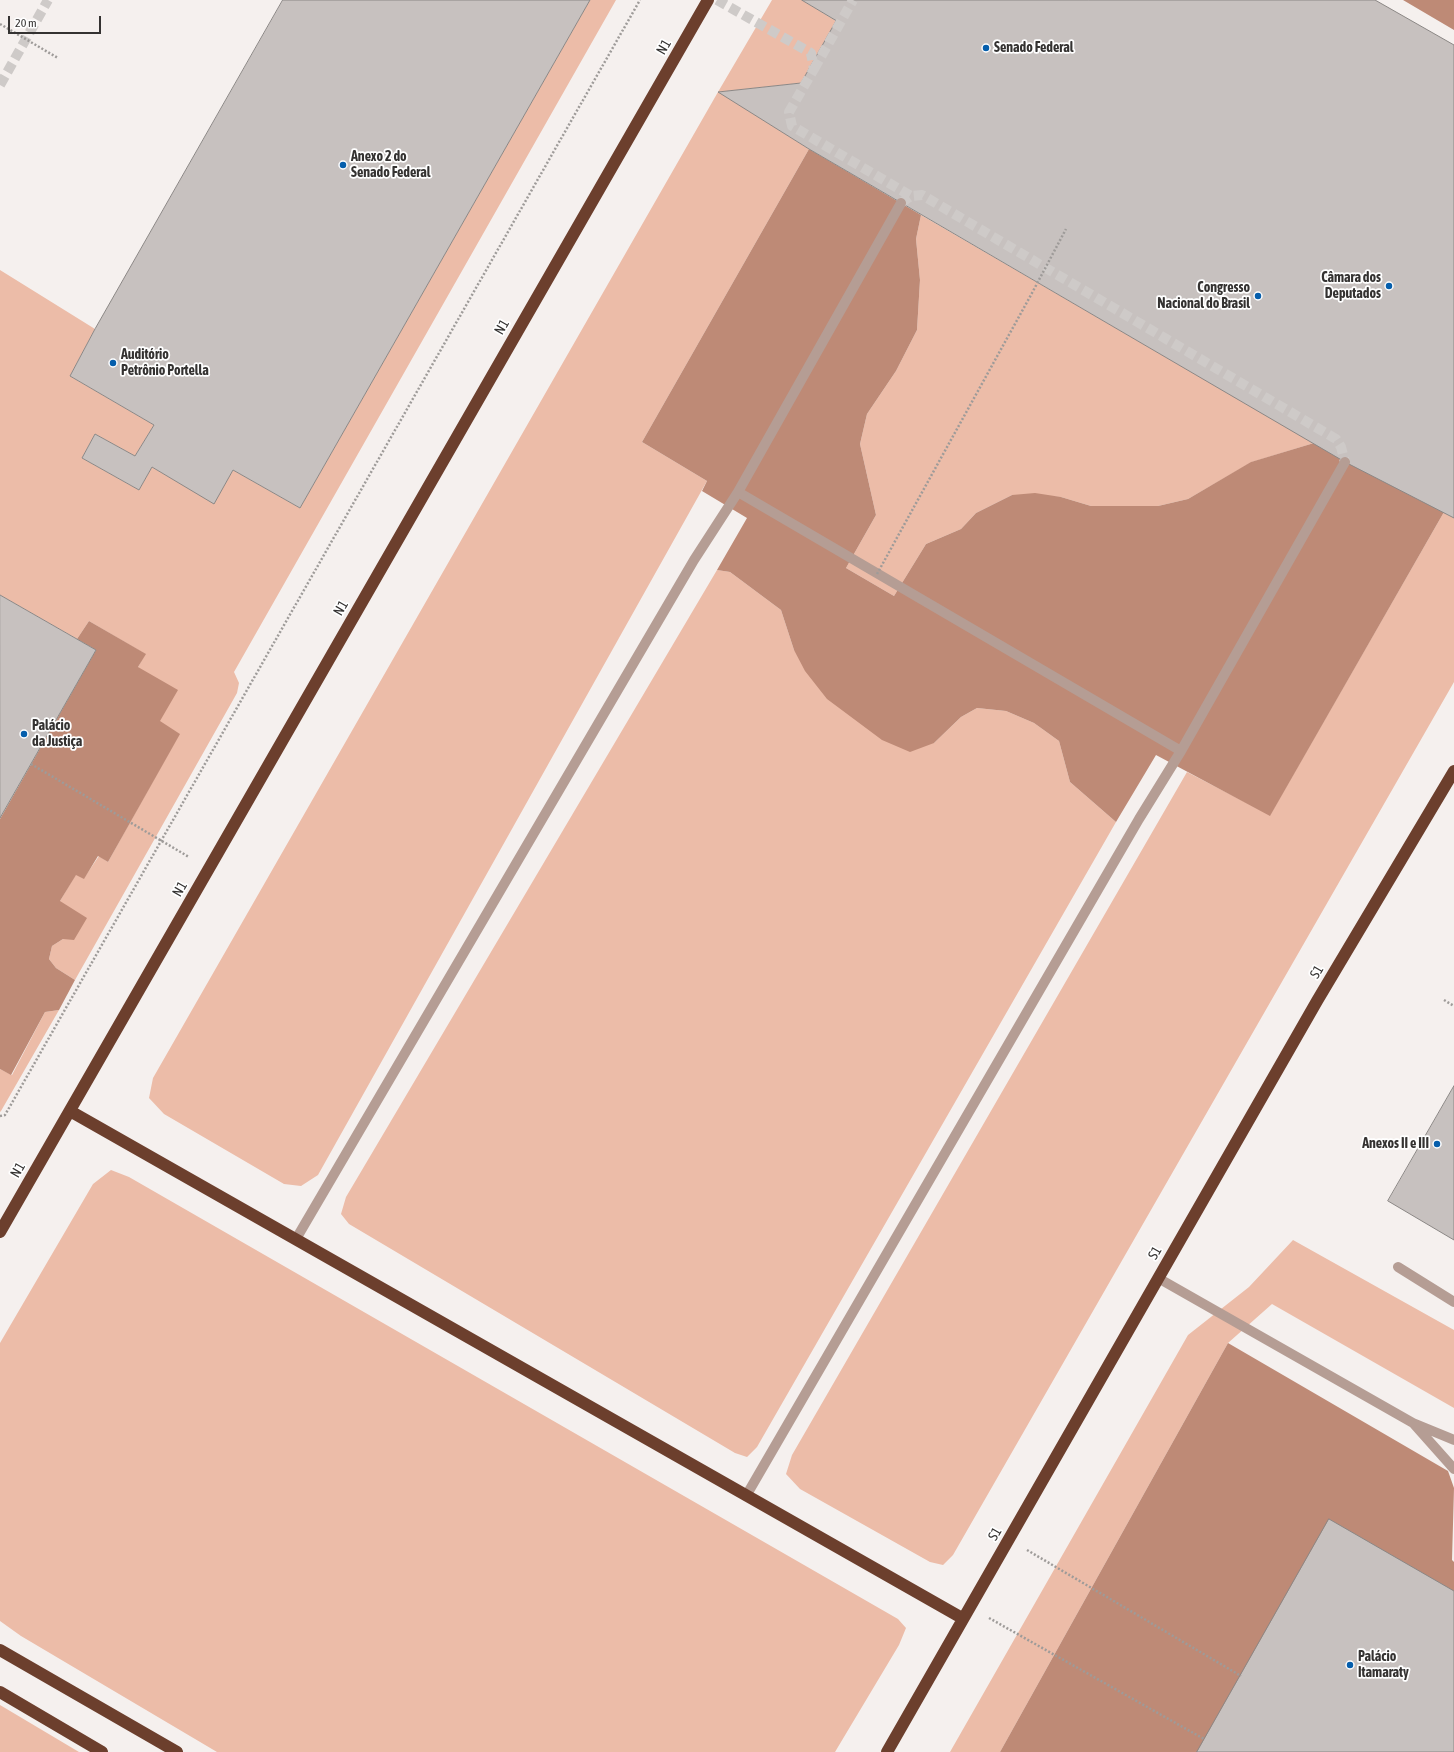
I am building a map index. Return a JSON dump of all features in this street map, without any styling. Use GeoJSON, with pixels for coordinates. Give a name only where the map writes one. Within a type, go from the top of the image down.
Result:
{"type":"FeatureCollection","features":[{"type":"Feature","properties":{"kind":"highway","name":"N1"},"geometry":{"type":"LineString","coordinates":[[0,1232],[708,0]]}},
{"type":"Feature","properties":{"kind":"highway","name":"S1"},"geometry":{"type":"LineString","coordinates":[[887,1752],[962,1618],[1009,1540],[1317,1001],[1454,771]]}},
{"type":"Feature","properties":{"kind":"highway"},"geometry":{"type":"LineString","coordinates":[[70,1111],[962,1618]]}},
{"type":"Feature","properties":{"kind":"highway"},"geometry":{"type":"LineString","coordinates":[[0,1650],[177,1752]]}},
{"type":"Feature","properties":{"kind":"highway"},"geometry":{"type":"LineString","coordinates":[[0,1692],[102,1752]]}},
{"type":"Feature","properties":{"kind":"lane"},"geometry":{"type":"LineString","coordinates":[[296,1239],[694,560],[738,492],[901,203]]}},
{"type":"Feature","properties":{"kind":"lane"},"geometry":{"type":"LineString","coordinates":[[746,1496],[1139,819],[1181,751],[1345,462]]}},
{"type":"Feature","properties":{"kind":"lane"},"geometry":{"type":"LineString","coordinates":[[738,492],[1181,751]]}},
{"type":"Feature","properties":{"kind":"lane"},"geometry":{"type":"LineString","coordinates":[[1398,1267],[1454,1302]]}},
{"type":"Feature","properties":{"kind":"lane"},"geometry":{"type":"LineString","coordinates":[[1158,1278],[1413,1423],[1454,1440]]}},
{"type":"Feature","properties":{"kind":"lane"},"geometry":{"type":"LineString","coordinates":[[1413,1423],[1454,1469]]}},
{"type":"Feature","properties":{"kind":"path"},"geometry":{"type":"LineString","coordinates":[[0,1116],[5,1115],[640,0]]}},
{"type":"Feature","properties":{"kind":"path"},"geometry":{"type":"LineString","coordinates":[[0,24],[58,58]]}},
{"type":"Feature","properties":{"kind":"path"},"geometry":{"type":"LineString","coordinates":[[876,574],[1066,229]]}},
{"type":"Feature","properties":{"kind":"path"},"geometry":{"type":"LineString","coordinates":[[31,764],[209,868]]}},
{"type":"Feature","properties":{"kind":"path"},"geometry":{"type":"LineString","coordinates":[[1444,1000],[1454,1006]]}},
{"type":"Feature","properties":{"kind":"path"},"geometry":{"type":"LineString","coordinates":[[1009,1540],[1092,1587],[1241,1676]]}},
{"type":"Feature","properties":{"kind":"path"},"geometry":{"type":"LineString","coordinates":[[969,1607],[1052,1652],[1204,1739]]}},
{"type":"Feature","properties":{"kind":"shaded area"},"geometry":{"type":"Polygon","coordinates":[[[590,0],[616,0],[234,672],[239,683],[237,693],[75,980],[56,968],[49,959],[52,946],[63,939],[60,901],[76,874],[84,878],[99,856],[108,862],[179,734],[160,722],[138,667],[145,654],[89,621],[77,639],[0,595],[0,270],[95,329],[70,376],[154,425],[135,456],[95,434],[82,458],[139,490],[152,467],[214,503],[233,470],[300,508],[590,0]]]}},
{"type":"Feature","properties":{"kind":"shaded area"},"geometry":{"type":"Polygon","coordinates":[[[772,0],[802,0],[836,21],[801,83],[719,92],[809,149],[642,442],[707,481],[318,1175],[301,1186],[284,1184],[164,1114],[149,1098],[153,1078],[718,92],[772,0]]]}},
{"type":"Feature","properties":{"kind":"shaded area"},"geometry":{"type":"Polygon","coordinates":[[[1403,0],[1454,0],[1454,30],[1403,0]]]}},
{"type":"Feature","properties":{"kind":"shaded area"},"geometry":{"type":"Polygon","coordinates":[[[809,149],[921,215],[916,239],[920,280],[917,330],[896,371],[867,414],[860,444],[876,515],[846,568],[894,596],[926,544],[961,529],[976,513],[1012,495],[1035,493],[1061,497],[1091,506],[1158,506],[1188,499],[1251,462],[1314,443],[1444,512],[1270,816],[1156,755],[1116,822],[1070,782],[1059,741],[1034,723],[1006,711],[977,708],[961,717],[934,743],[910,752],[882,740],[827,699],[805,671],[794,650],[781,610],[730,572],[717,570],[747,518],[702,491],[707,481],[642,442],[809,149]]]}},
{"type":"Feature","properties":{"kind":"shaded area"},"geometry":{"type":"Polygon","coordinates":[[[921,215],[1314,443],[1252,462],[1188,499],[1158,506],[1091,506],[1061,497],[1012,495],[976,513],[961,529],[926,544],[894,596],[846,568],[876,515],[860,444],[867,414],[896,371],[917,330],[920,280],[916,239],[921,215]]]}},
{"type":"Feature","properties":{"kind":"shaded area"},"geometry":{"type":"Polygon","coordinates":[[[1444,512],[1454,518],[1454,682],[953,1555],[943,1565],[930,1562],[800,1489],[786,1474],[792,1455],[1187,772],[1270,815],[1444,512]]]}},
{"type":"Feature","properties":{"kind":"shaded area"},"geometry":{"type":"Polygon","coordinates":[[[717,570],[730,572],[781,610],[794,650],[934,743],[961,717],[977,708],[1006,711],[1034,723],[1059,741],[1070,782],[1116,822],[757,1447],[747,1457],[735,1453],[349,1224],[341,1214],[346,1197],[717,570]]]}},
{"type":"Feature","properties":{"kind":"shaded area"},"geometry":{"type":"Polygon","coordinates":[[[89,621],[146,654],[138,667],[178,690],[160,721],[180,734],[108,862],[98,856],[84,879],[76,875],[60,901],[87,918],[74,940],[63,939],[52,946],[49,959],[56,968],[75,980],[59,1010],[45,1012],[11,1075],[0,1069],[0,819],[96,650],[77,639],[89,621]]]}},
{"type":"Feature","properties":{"kind":"shaded area"},"geometry":{"type":"Polygon","coordinates":[[[59,1010],[0,1112],[0,1069],[12,1075],[45,1012],[59,1010]]]}},
{"type":"Feature","properties":{"kind":"shaded area"},"geometry":{"type":"Polygon","coordinates":[[[111,1170],[129,1177],[898,1619],[906,1628],[899,1645],[835,1752],[217,1752],[21,1636],[0,1621],[0,1343],[93,1184],[111,1170]]]}},
{"type":"Feature","properties":{"kind":"shaded area"},"geometry":{"type":"Polygon","coordinates":[[[1293,1240],[1454,1330],[1454,1408],[1272,1304],[1228,1343],[1000,1752],[950,1752],[1188,1335],[1249,1287],[1293,1240]]]}},
{"type":"Feature","properties":{"kind":"shaded area"},"geometry":{"type":"Polygon","coordinates":[[[1228,1343],[1448,1471],[1454,1488],[1452,1560],[1454,1562],[1454,1591],[1198,1752],[1000,1752],[1228,1343]]]}},
{"type":"Feature","properties":{"kind":"shaded area"},"geometry":{"type":"Polygon","coordinates":[[[0,1705],[79,1752],[0,1752],[0,1705]]]}},
{"type":"Feature","properties":{"kind":"building","name":"Anexo 2 do Senado Federal"},"geometry":{"type":"Polygon","coordinates":[[[283,0],[590,0],[300,508],[233,470],[214,504],[152,467],[139,490],[82,458],[95,434],[135,456],[154,425],[70,376],[95,329],[283,0]]]}},
{"type":"Feature","properties":{"kind":"building","name":"Congresso Nacional do Brasil"},"geometry":{"type":"Polygon","coordinates":[[[802,0],[1375,0],[1454,45],[1454,518],[1345,462],[809,149],[718,92],[801,83],[836,21],[802,0]]]}},
{"type":"Feature","properties":{"kind":"building","name":"Palácio da Justiça"},"geometry":{"type":"Polygon","coordinates":[[[0,595],[96,650],[0,818],[0,595]]]}},
{"type":"Feature","properties":{"kind":"building","name":"Anexos II e III"},"geometry":{"type":"Polygon","coordinates":[[[1454,1086],[1454,1240],[1388,1201],[1454,1086]]]}},
{"type":"Feature","properties":{"kind":"building","name":"Palácio Itamaraty"},"geometry":{"type":"Polygon","coordinates":[[[1329,1519],[1454,1591],[1454,1752],[1197,1752],[1329,1519]]]}},
{"type":"Feature","properties":{"kind":"tunnel"},"geometry":{"type":"LineString","coordinates":[[0,85],[48,0]]}},
{"type":"Feature","properties":{"kind":"tunnel"},"geometry":{"type":"LineString","coordinates":[[717,0],[811,53],[814,69],[789,112],[792,126],[911,196]]}},
{"type":"Feature","properties":{"kind":"tunnel"},"geometry":{"type":"LineString","coordinates":[[814,69],[853,0]]}},
{"type":"Feature","properties":{"kind":"tunnel"},"geometry":{"type":"LineString","coordinates":[[901,203],[911,196],[922,195],[1336,439],[1341,447],[1345,462]]}},
{"type":"Feature","properties":{"kind":"place","name":"Senado Federal"},"geometry":{"type":"Point","coordinates":[986,48]}},
{"type":"Feature","properties":{"kind":"place","name":"Anexo 2 do Senado Federal"},"geometry":{"type":"Point","coordinates":[343,165]}},
{"type":"Feature","properties":{"kind":"place","name":"Câmara dos Deputados"},"geometry":{"type":"Point","coordinates":[1389,286]}},
{"type":"Feature","properties":{"kind":"place","name":"Congresso Nacional do Brasil"},"geometry":{"type":"Point","coordinates":[1258,296]}},
{"type":"Feature","properties":{"kind":"place","name":"Auditório Petrônio Portella"},"geometry":{"type":"Point","coordinates":[113,363]}},
{"type":"Feature","properties":{"kind":"place","name":"Palácio da Justiça"},"geometry":{"type":"Point","coordinates":[24,734]}},
{"type":"Feature","properties":{"kind":"place","name":"Anexos II e III"},"geometry":{"type":"Point","coordinates":[1437,1144]}},
{"type":"Feature","properties":{"kind":"place","name":"Palácio Itamaraty"},"geometry":{"type":"Point","coordinates":[1350,1665]}}]}
